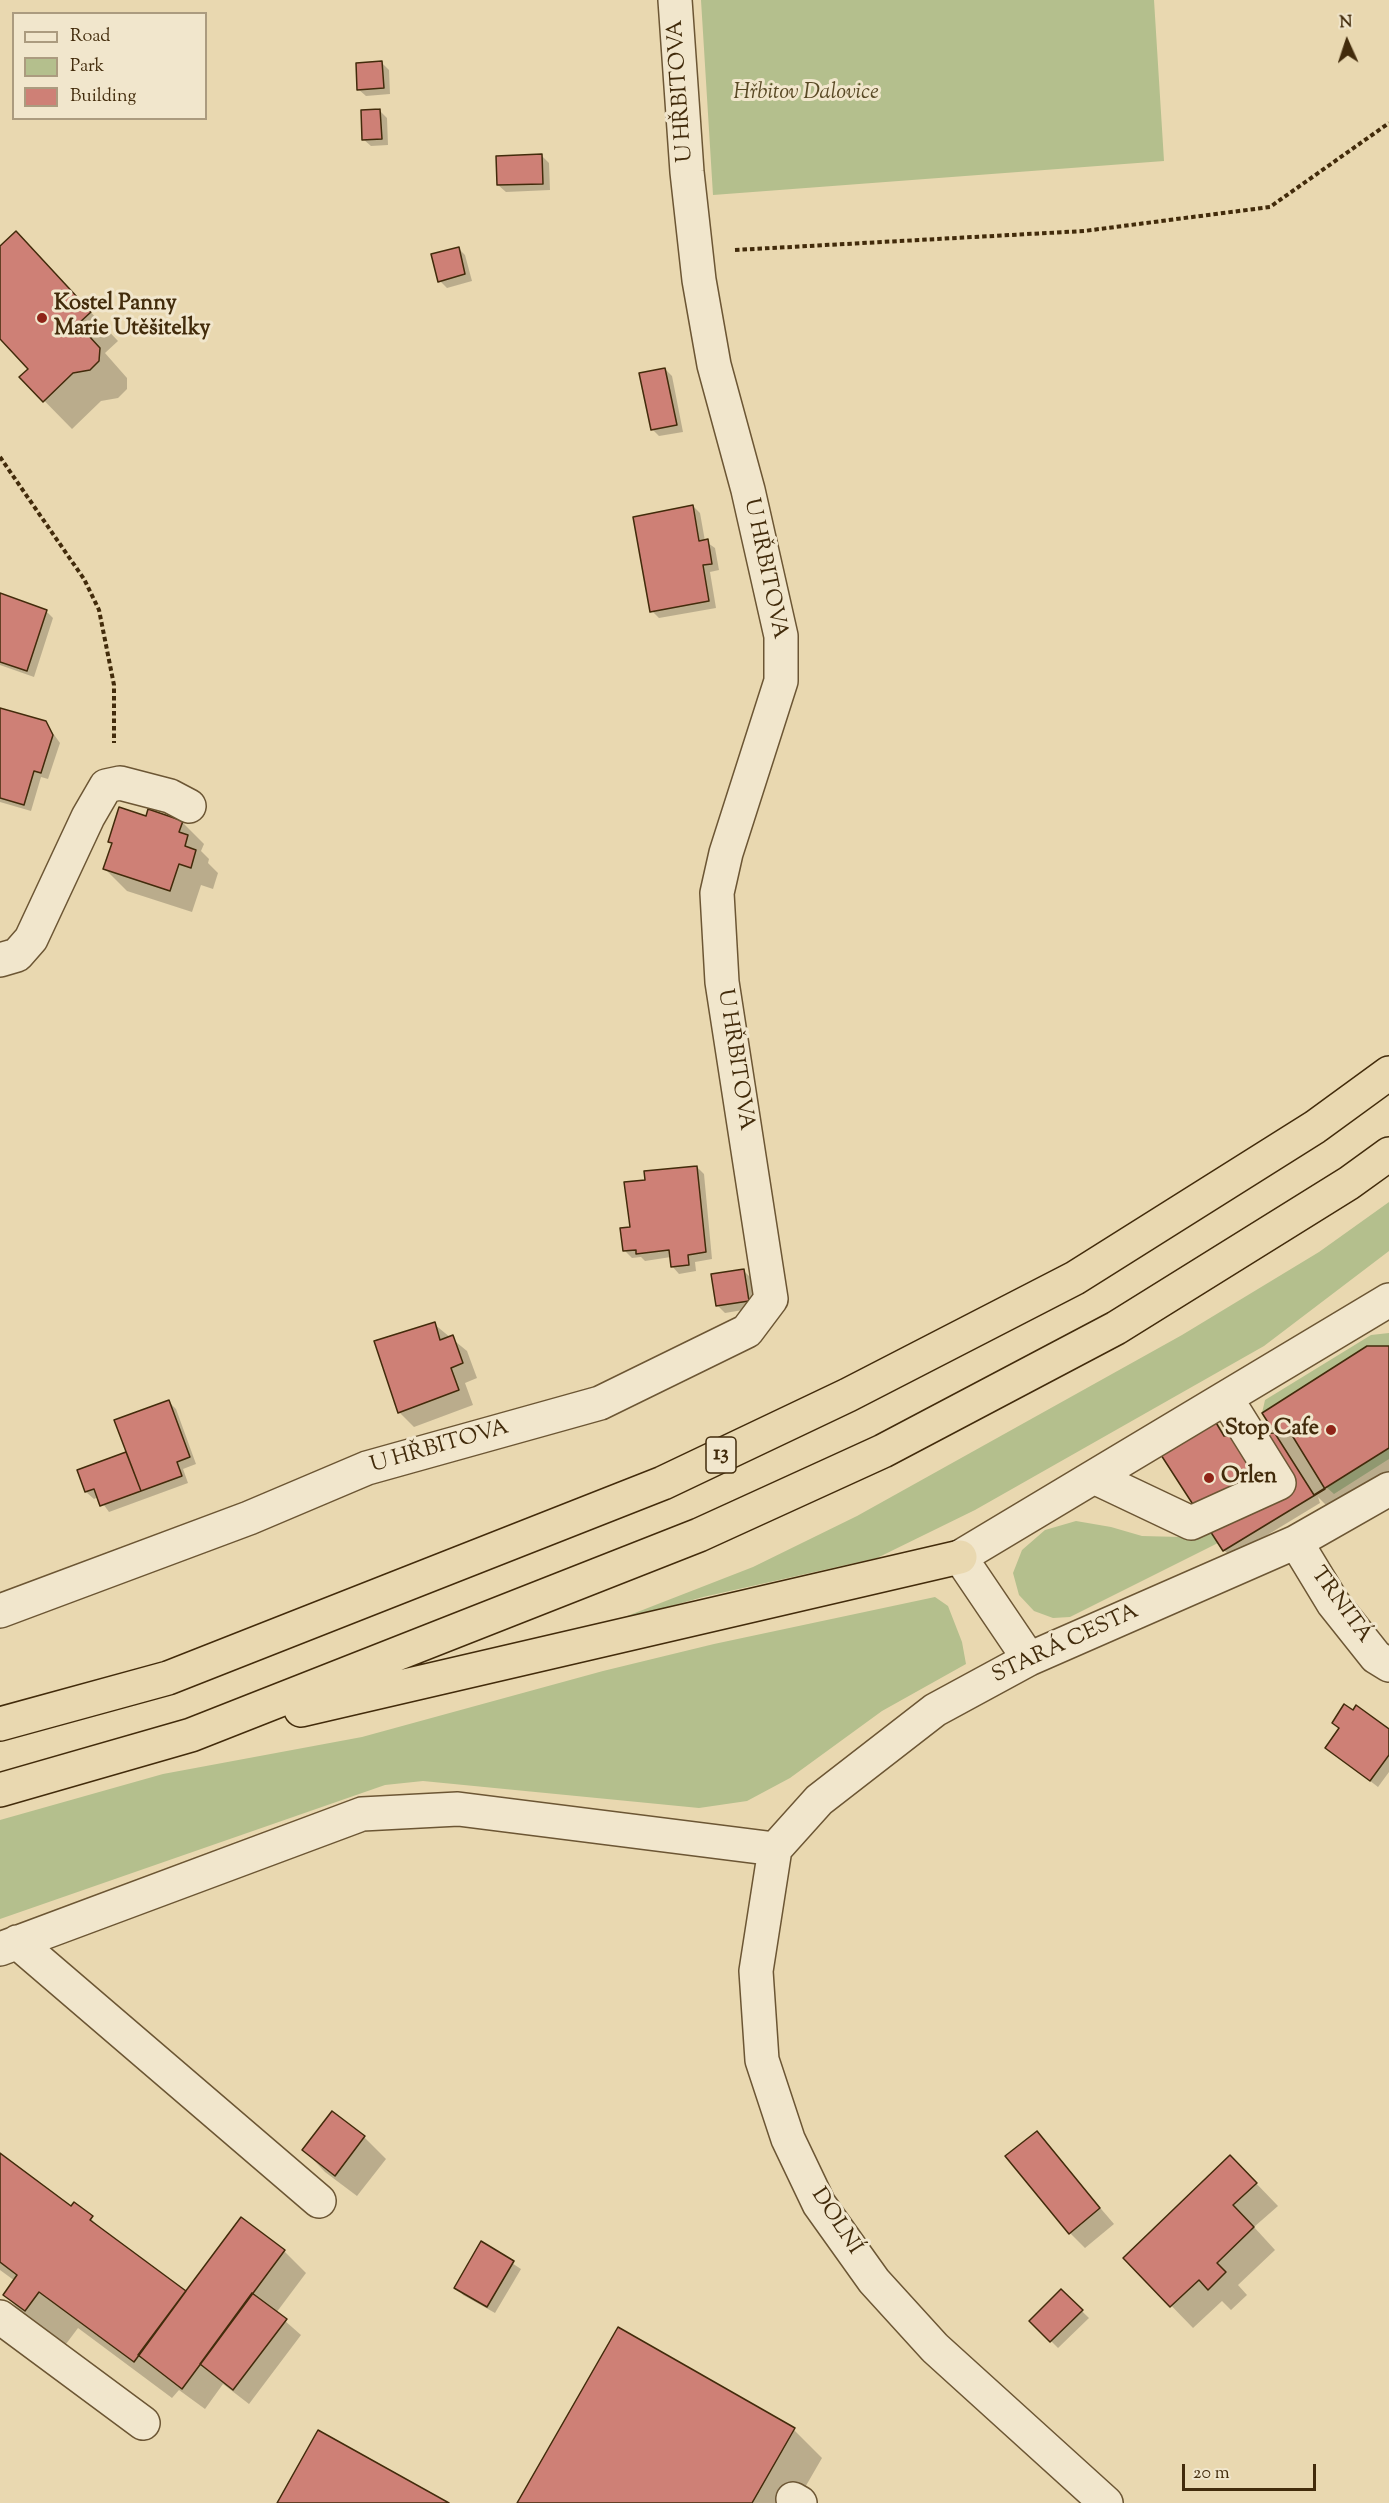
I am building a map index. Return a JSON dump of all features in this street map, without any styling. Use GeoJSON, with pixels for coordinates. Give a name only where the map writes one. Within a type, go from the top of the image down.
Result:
{"type":"FeatureCollection","features":[{"type":"Feature","properties":{"kind":"highway","name":"13"},"geometry":{"type":"LineString","coordinates":[[0,1724],[168,1678],[663,1483],[848,1395],[1075,1278],[1315,1127],[1389,1073]]}},
{"type":"Feature","properties":{"kind":"highway"},"geometry":{"type":"LineString","coordinates":[[191,1735],[699,1535],[883,1451],[1116,1328],[1349,1183],[1389,1154]]}},
{"type":"Feature","properties":{"kind":"highway"},"geometry":{"type":"LineString","coordinates":[[0,1790],[191,1735],[960,1557]]}},
{"type":"Feature","properties":{"kind":"street","name":"U HŘBITOVA"},"geometry":{"type":"LineString","coordinates":[[0,1611],[249,1518],[368,1468],[600,1403],[747,1331],[771,1299],[722,982],[717,893],[726,853],[781,681],[781,636],[748,490],[714,365],[696,253],[687,172],[675,0]]}},
{"type":"Feature","properties":{"kind":"street"},"geometry":{"type":"LineString","coordinates":[[0,960],[17,955],[31,939],[88,817],[106,786],[120,783],[170,796],[189,806]]}},
{"type":"Feature","properties":{"kind":"street"},"geometry":{"type":"LineString","coordinates":[[1029,1659],[960,1557],[1389,1300]]}},
{"type":"Feature","properties":{"kind":"street"},"geometry":{"type":"LineString","coordinates":[[1094,1477],[1191,1523],[1279,1482],[1226,1398]]}},
{"type":"Feature","properties":{"kind":"street","name":"STARÁ CESTA"},"geometry":{"type":"LineString","coordinates":[[775,1849],[819,1800],[935,1710],[1029,1659],[1296,1542],[1389,1489]]}},
{"type":"Feature","properties":{"kind":"street","name":"TRNITÁ"},"geometry":{"type":"LineString","coordinates":[[1296,1542],[1333,1603],[1377,1657],[1389,1665]]}},
{"type":"Feature","properties":{"kind":"street"},"geometry":{"type":"LineString","coordinates":[[9,1945],[362,1814],[458,1809],[775,1849]]}},
{"type":"Feature","properties":{"kind":"street","name":"DOLNÍ"},"geometry":{"type":"LineString","coordinates":[[775,1849],[756,1971],[762,2060],[788,2139],[819,2204],[874,2281],[935,2348],[1106,2503]]}},
{"type":"Feature","properties":{"kind":"street"},"geometry":{"type":"LineString","coordinates":[[9,1945],[319,2201]]}},
{"type":"Feature","properties":{"kind":"street"},"geometry":{"type":"LineString","coordinates":[[0,2317],[143,2422]]}},
{"type":"Feature","properties":{"kind":"path"},"geometry":{"type":"LineString","coordinates":[[696,253],[1084,231],[1270,207],[1389,123]]}},
{"type":"Feature","properties":{"kind":"path"},"geometry":{"type":"LineString","coordinates":[[0,457],[84,579],[99,610],[114,685],[114,762],[106,786]]}},
{"type":"Feature","properties":{"kind":"green space","name":"Hřbitov Dalovice"},"geometry":{"type":"Polygon","coordinates":[[[701,0],[1154,0],[1164,161],[713,195],[701,0]]]}},
{"type":"Feature","properties":{"kind":"green space"},"geometry":{"type":"Polygon","coordinates":[[[1389,1202],[1389,1251],[1264,1346],[975,1510],[877,1558],[703,1597],[604,1625],[753,1567],[857,1516],[1182,1335],[1319,1252],[1389,1202]]]}},
{"type":"Feature","properties":{"kind":"green space"},"geometry":{"type":"Polygon","coordinates":[[[1389,1333],[1389,1346],[1367,1346],[1262,1413],[1265,1400],[1371,1335],[1389,1333]]]}},
{"type":"Feature","properties":{"kind":"green space"},"geometry":{"type":"Polygon","coordinates":[[[1389,1448],[1389,1459],[1334,1494],[1326,1487],[1389,1448]]]}},
{"type":"Feature","properties":{"kind":"green space"},"geometry":{"type":"Polygon","coordinates":[[[1076,1521],[1111,1527],[1142,1536],[1181,1537],[1208,1528],[1218,1543],[1070,1617],[1053,1618],[1034,1611],[1019,1595],[1013,1573],[1022,1550],[1045,1530],[1076,1521]]]}},
{"type":"Feature","properties":{"kind":"green space"},"geometry":{"type":"Polygon","coordinates":[[[935,1597],[948,1606],[962,1642],[966,1664],[882,1711],[790,1778],[747,1801],[699,1808],[423,1781],[385,1785],[0,1919],[0,1820],[163,1774],[362,1737],[603,1671],[714,1644],[935,1597]]]}},
{"type":"Feature","properties":{"kind":"building"},"geometry":{"type":"Polygon","coordinates":[[[382,61],[384,88],[357,90],[356,63],[382,61]]]}},
{"type":"Feature","properties":{"kind":"building"},"geometry":{"type":"Polygon","coordinates":[[[380,109],[382,139],[362,140],[361,110],[380,109]]]}},
{"type":"Feature","properties":{"kind":"building"},"geometry":{"type":"Polygon","coordinates":[[[542,154],[543,184],[497,185],[496,156],[542,154]]]}},
{"type":"Feature","properties":{"kind":"building","name":"Kostel Panny Marie Utěšitelky"},"geometry":{"type":"Polygon","coordinates":[[[16,231],[91,312],[78,324],[100,348],[99,361],[90,370],[73,373],[43,402],[19,377],[28,369],[0,339],[0,246],[16,231]]]}},
{"type":"Feature","properties":{"kind":"building"},"geometry":{"type":"Polygon","coordinates":[[[459,247],[465,274],[438,282],[431,254],[459,247]]]}},
{"type":"Feature","properties":{"kind":"building"},"geometry":{"type":"Polygon","coordinates":[[[665,368],[677,425],[651,430],[639,373],[665,368]]]}},
{"type":"Feature","properties":{"kind":"building"},"geometry":{"type":"Polygon","coordinates":[[[693,505],[699,541],[708,539],[712,564],[703,565],[709,601],[650,612],[633,517],[693,505]]]}},
{"type":"Feature","properties":{"kind":"building"},"geometry":{"type":"Polygon","coordinates":[[[0,593],[47,610],[27,671],[0,662],[0,593]]]}},
{"type":"Feature","properties":{"kind":"building"},"geometry":{"type":"Polygon","coordinates":[[[0,708],[46,721],[53,735],[41,773],[34,771],[24,805],[0,798],[0,708]]]}},
{"type":"Feature","properties":{"kind":"building"},"geometry":{"type":"Polygon","coordinates":[[[119,807],[146,816],[148,809],[183,821],[179,832],[188,835],[185,846],[196,850],[191,868],[179,864],[170,891],[103,869],[112,843],[108,842],[119,807]]]}},
{"type":"Feature","properties":{"kind":"building"},"geometry":{"type":"Polygon","coordinates":[[[697,1166],[706,1252],[688,1255],[689,1265],[671,1267],[669,1250],[636,1254],[636,1250],[623,1251],[620,1228],[630,1227],[624,1182],[645,1180],[644,1171],[697,1166]]]}},
{"type":"Feature","properties":{"kind":"building"},"geometry":{"type":"Polygon","coordinates":[[[744,1269],[749,1301],[716,1306],[711,1274],[744,1269]]]}},
{"type":"Feature","properties":{"kind":"building"},"geometry":{"type":"Polygon","coordinates":[[[435,1322],[440,1340],[453,1335],[463,1363],[451,1368],[459,1390],[398,1413],[374,1341],[435,1322]]]}},
{"type":"Feature","properties":{"kind":"building","name":"Stop Cafe"},"geometry":{"type":"Polygon","coordinates":[[[1367,1346],[1389,1346],[1389,1448],[1314,1495],[1262,1413],[1367,1346]]]}},
{"type":"Feature","properties":{"kind":"building"},"geometry":{"type":"Polygon","coordinates":[[[169,1400],[190,1457],[177,1462],[182,1476],[141,1491],[114,1420],[169,1400]]]}},
{"type":"Feature","properties":{"kind":"building"},"geometry":{"type":"Polygon","coordinates":[[[1206,1406],[1224,1436],[1290,1432],[1325,1489],[1223,1551],[1152,1441],[1206,1406]]]}},
{"type":"Feature","properties":{"kind":"building"},"geometry":{"type":"Polygon","coordinates":[[[126,1452],[141,1491],[100,1506],[94,1489],[85,1492],[77,1470],[126,1452]]]}},
{"type":"Feature","properties":{"kind":"building"},"geometry":{"type":"Polygon","coordinates":[[[1344,1704],[1353,1710],[1356,1705],[1389,1729],[1389,1755],[1370,1781],[1325,1748],[1339,1728],[1332,1723],[1344,1704]]]}},
{"type":"Feature","properties":{"kind":"building"},"geometry":{"type":"Polygon","coordinates":[[[332,2111],[365,2136],[335,2176],[302,2150],[332,2111]]]}},
{"type":"Feature","properties":{"kind":"building"},"geometry":{"type":"Polygon","coordinates":[[[1037,2131],[1100,2208],[1069,2234],[1005,2156],[1037,2131]]]}},
{"type":"Feature","properties":{"kind":"building"},"geometry":{"type":"Polygon","coordinates":[[[0,2153],[71,2206],[74,2202],[93,2216],[90,2220],[186,2291],[134,2362],[39,2292],[25,2311],[3,2295],[17,2275],[0,2262],[0,2153]]]}},
{"type":"Feature","properties":{"kind":"building"},"geometry":{"type":"Polygon","coordinates":[[[1230,2155],[1257,2183],[1233,2205],[1254,2227],[1217,2263],[1226,2272],[1208,2290],[1199,2280],[1170,2307],[1123,2258],[1230,2155]]]}},
{"type":"Feature","properties":{"kind":"building"},"geometry":{"type":"Polygon","coordinates":[[[241,2217],[285,2250],[182,2389],[138,2355],[241,2217]]]}},
{"type":"Feature","properties":{"kind":"building"},"geometry":{"type":"Polygon","coordinates":[[[481,2241],[514,2261],[487,2307],[454,2288],[481,2241]]]}},
{"type":"Feature","properties":{"kind":"building"},"geometry":{"type":"Polygon","coordinates":[[[1061,2289],[1083,2310],[1050,2342],[1029,2321],[1061,2289]]]}},
{"type":"Feature","properties":{"kind":"building"},"geometry":{"type":"Polygon","coordinates":[[[252,2293],[287,2319],[233,2390],[200,2364],[252,2293]]]}},
{"type":"Feature","properties":{"kind":"building"},"geometry":{"type":"Polygon","coordinates":[[[618,2327],[795,2428],[752,2503],[517,2503],[618,2327]]]}},
{"type":"Feature","properties":{"kind":"building"},"geometry":{"type":"Polygon","coordinates":[[[318,2430],[449,2503],[277,2503],[318,2430]]]}},
{"type":"Feature","properties":{"kind":"place","name":"Kostel Panny Marie Utěšitelky"},"geometry":{"type":"Point","coordinates":[42,318]}},
{"type":"Feature","properties":{"kind":"place","name":"Stop Cafe"},"geometry":{"type":"Point","coordinates":[1331,1430]}},
{"type":"Feature","properties":{"kind":"place","name":"Orlen"},"geometry":{"type":"Point","coordinates":[1209,1478]}}]}
